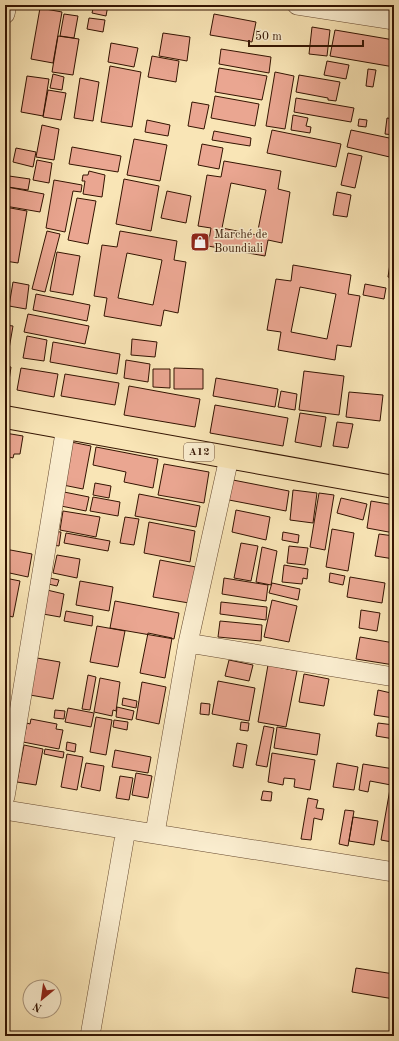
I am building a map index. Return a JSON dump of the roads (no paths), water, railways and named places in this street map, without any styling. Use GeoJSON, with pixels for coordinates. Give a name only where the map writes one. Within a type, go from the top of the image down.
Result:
{"type":"FeatureCollection","features":[{"type":"Feature","properties":{"kind":"main road","name":"A12"},"geometry":{"type":"LineString","coordinates":[[5,417],[394,487]]}},
{"type":"Feature","properties":{"kind":"street"},"geometry":{"type":"LineString","coordinates":[[5,14],[7,5]]}},
{"type":"Feature","properties":{"kind":"street"},"geometry":{"type":"LineString","coordinates":[[297,5],[394,20]]}},
{"type":"Feature","properties":{"kind":"street"},"geometry":{"type":"LineString","coordinates":[[5,797],[66,427]]}},
{"type":"Feature","properties":{"kind":"street"},"geometry":{"type":"LineString","coordinates":[[155,834],[188,643],[229,458]]}},
{"type":"Feature","properties":{"kind":"street"},"geometry":{"type":"LineString","coordinates":[[188,643],[394,677]]}},
{"type":"Feature","properties":{"kind":"street"},"geometry":{"type":"LineString","coordinates":[[5,810],[394,872]]}},
{"type":"Feature","properties":{"kind":"street"},"geometry":{"type":"LineString","coordinates":[[90,1036],[126,829]]}},
{"type":"Feature","properties":{"kind":"place","name":"Marché de Boundiali"},"geometry":{"type":"Point","coordinates":[200,242]}}]}
